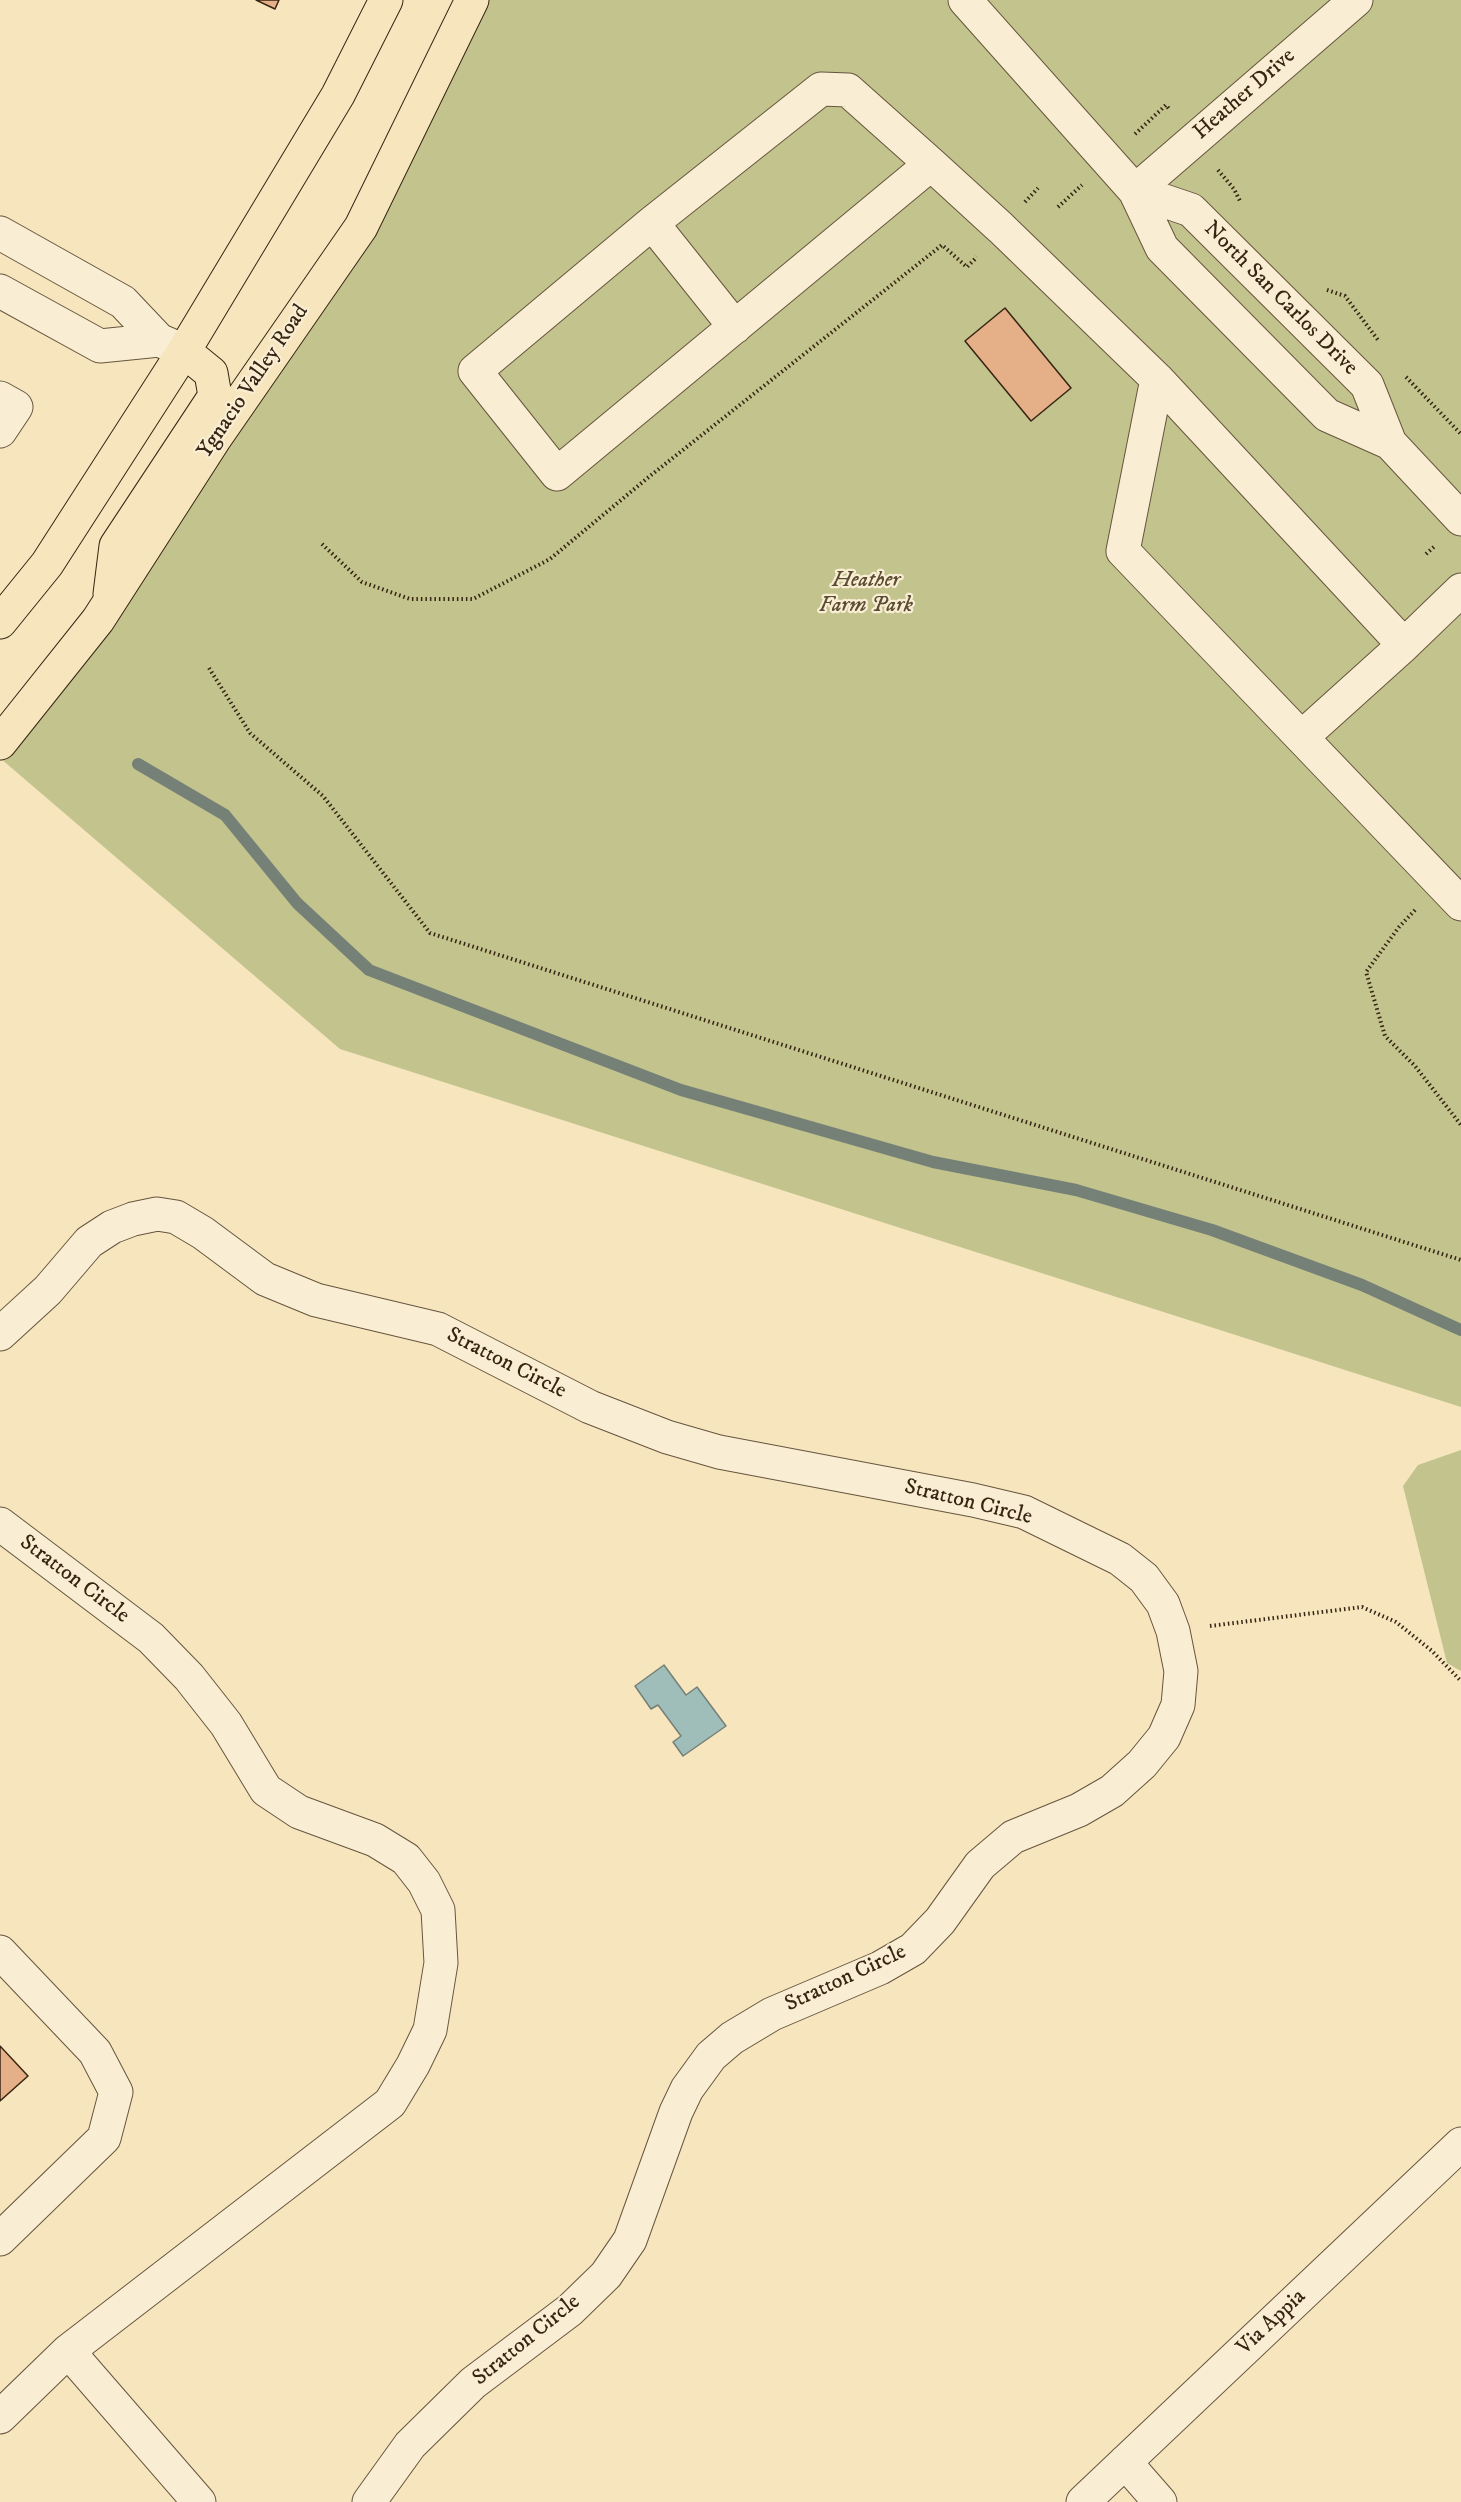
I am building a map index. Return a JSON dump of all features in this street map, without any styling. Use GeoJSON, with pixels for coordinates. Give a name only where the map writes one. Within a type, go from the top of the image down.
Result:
{"type":"FeatureCollection","features":[{"type":"Feature","properties":{"kind":"highway"},"geometry":{"type":"LineString","coordinates":[[0,622],[47,564],[172,346],[338,95],[386,0]]}},
{"type":"Feature","properties":{"kind":"highway","name":"Ygnacio Valley Road"},"geometry":{"type":"LineString","coordinates":[[0,743],[98,620],[215,438],[361,227],[472,0]]}},
{"type":"Feature","properties":{"kind":"highway"},"geometry":{"type":"LineString","coordinates":[[108,602],[116,546],[215,396],[210,373],[172,346]]}},
{"type":"Feature","properties":{"kind":"street","name":"North San Carlos Drive"},"geometry":{"type":"LineString","coordinates":[[965,0],[1135,191],[1162,248],[1327,415],[1390,443]]}},
{"type":"Feature","properties":{"kind":"street","name":"Heather Drive"},"geometry":{"type":"LineString","coordinates":[[1135,191],[1356,0]]}},
{"type":"Feature","properties":{"kind":"street"},"geometry":{"type":"LineString","coordinates":[[931,164],[556,474],[475,371],[652,223],[822,89],[848,90],[931,164],[1001,228],[1157,379],[1404,645]]}},
{"type":"Feature","properties":{"kind":"street","name":"North San Carlos Drive"},"geometry":{"type":"LineString","coordinates":[[1135,191],[1191,210],[1367,385],[1390,443],[1461,519]]}},
{"type":"Feature","properties":{"kind":"street"},"geometry":{"type":"LineString","coordinates":[[652,223],[735,327]]}},
{"type":"Feature","properties":{"kind":"street"},"geometry":{"type":"LineString","coordinates":[[0,232],[123,302],[172,346]]}},
{"type":"Feature","properties":{"kind":"street"},"geometry":{"type":"LineString","coordinates":[[0,291],[100,346],[172,346]]}},
{"type":"Feature","properties":{"kind":"street"},"geometry":{"type":"LineString","coordinates":[[1157,379],[1123,551],[1450,893]]}},
{"type":"Feature","properties":{"kind":"street"},"geometry":{"type":"LineString","coordinates":[[0,398],[16,407],[0,431]]}},
{"type":"Feature","properties":{"kind":"street"},"geometry":{"type":"LineString","coordinates":[[1302,737],[1461,590]]}},
{"type":"Feature","properties":{"kind":"street","name":"Stratton Circle"},"geometry":{"type":"LineString","coordinates":[[0,1334],[48,1290],[89,1242],[112,1227],[133,1219],[157,1214],[176,1217],[203,1233],[265,1279],[316,1300],[438,1329],[590,1407],[667,1437],[719,1452],[973,1500],[1024,1512],[1120,1559],[1144,1578],[1163,1604],[1173,1631],[1181,1671],[1178,1705],[1164,1737],[1142,1764],[1112,1791],[1080,1810],[1013,1837],[980,1865],[940,1921],[913,1949],[880,1968],[772,2014],[732,2038],[711,2055],[687,2089],[676,2112],[630,2240],[606,2275],[570,2310],[473,2383],[410,2445],[369,2502]]}},
{"type":"Feature","properties":{"kind":"street","name":"Stratton Circle"},"geometry":{"type":"LineString","coordinates":[[0,1524],[152,1638],[189,1677],[226,1724],[266,1791],[299,1812],[375,1840],[406,1859],[424,1882],[438,1910],[441,1963],[430,2030],[413,2065],[390,2103],[68,2351],[0,2417]]}},
{"type":"Feature","properties":{"kind":"street"},"geometry":{"type":"LineString","coordinates":[[0,1952],[95,2052],[116,2092],[104,2138],[0,2239]]}},
{"type":"Feature","properties":{"kind":"street","name":"Via Appia"},"geometry":{"type":"LineString","coordinates":[[1083,2502],[1461,2144]]}},
{"type":"Feature","properties":{"kind":"street"},"geometry":{"type":"LineString","coordinates":[[68,2351],[199,2502]]}},
{"type":"Feature","properties":{"kind":"street"},"geometry":{"type":"LineString","coordinates":[[1125,2462],[1160,2502]]}},
{"type":"Feature","properties":{"kind":"path"},"geometry":{"type":"LineString","coordinates":[[322,544],[362,582],[410,599],[473,599],[550,559],[650,476],[942,245],[968,267],[1038,188]]}},
{"type":"Feature","properties":{"kind":"path"},"geometry":{"type":"LineString","coordinates":[[209,668],[250,733],[323,796],[430,933],[1461,1260]]}},
{"type":"Feature","properties":{"kind":"path"},"geometry":{"type":"LineString","coordinates":[[1450,893],[1399,927],[1366,972],[1385,1036],[1415,1066],[1461,1125]]}},
{"type":"Feature","properties":{"kind":"path"},"geometry":{"type":"LineString","coordinates":[[1173,1631],[1362,1607],[1396,1622],[1432,1651],[1461,1681]]}},
{"type":"Feature","properties":{"kind":"green space","name":"Heather Farm Park"},"geometry":{"type":"Polygon","coordinates":[[[472,0],[1461,0],[1461,1407],[340,1049],[0,758],[361,227],[472,0]]]}},
{"type":"Feature","properties":{"kind":"green space"},"geometry":{"type":"Polygon","coordinates":[[[1461,1450],[1461,1671],[1447,1663],[1403,1486],[1418,1465],[1461,1450]]]}},
{"type":"Feature","properties":{"kind":"water"},"geometry":{"type":"Polygon","coordinates":[[[664,1665],[686,1695],[697,1687],[726,1726],[683,1756],[673,1742],[681,1736],[658,1705],[651,1709],[635,1686],[664,1665]]]}},
{"type":"Feature","properties":{"kind":"building"},"geometry":{"type":"Polygon","coordinates":[[[256,0],[279,0],[275,9],[256,0]]]}},
{"type":"Feature","properties":{"kind":"building"},"geometry":{"type":"Polygon","coordinates":[[[1005,308],[1071,388],[1031,421],[965,341],[1005,308]]]}},
{"type":"Feature","properties":{"kind":"building"},"geometry":{"type":"Polygon","coordinates":[[[0,2046],[28,2076],[0,2101],[0,2046]]]}},
{"type":"Feature","properties":{"kind":"waterway"},"geometry":{"type":"LineString","coordinates":[[138,764],[225,815],[297,903],[369,970],[681,1090],[933,1162],[1076,1190],[1212,1230],[1362,1285],[1461,1330]]}}]}
